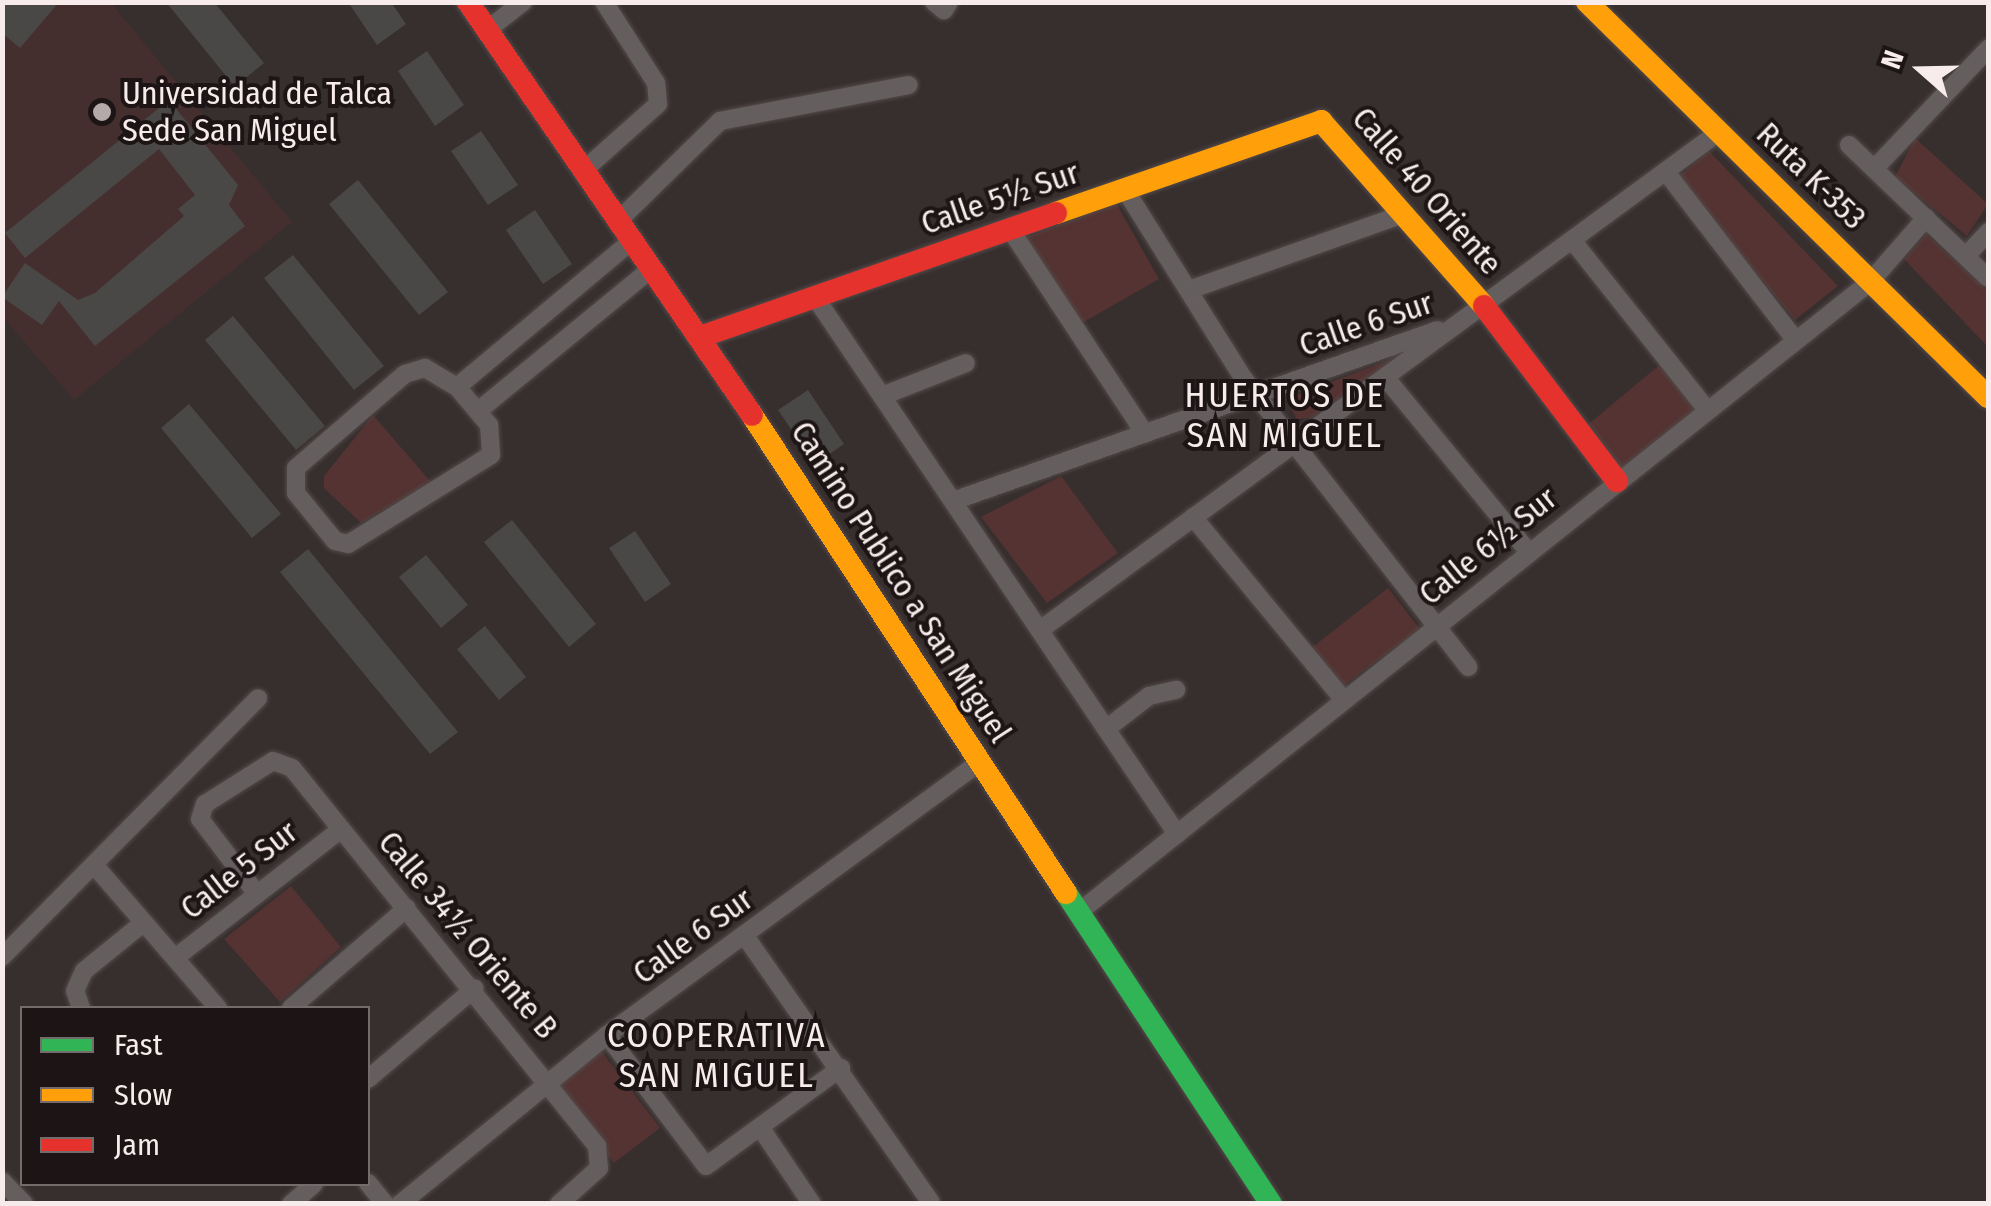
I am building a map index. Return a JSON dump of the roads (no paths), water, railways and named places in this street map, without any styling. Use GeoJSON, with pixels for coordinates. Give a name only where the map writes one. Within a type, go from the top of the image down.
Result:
{"type":"FeatureCollection","features":[{"type":"Feature","properties":{"kind":"street","name":"Camino Publico a San Miguel"},"geometry":{"type":"LineString","coordinates":[[468,2],[700,337],[1271,1204]]}},
{"type":"Feature","properties":{"kind":"street"},"geometry":{"type":"LineString","coordinates":[[486,30],[523,2]]}},
{"type":"Feature","properties":{"kind":"street"},"geometry":{"type":"LineString","coordinates":[[584,170],[658,104],[656,83],[604,2]]}},
{"type":"Feature","properties":{"kind":"street"},"geometry":{"type":"LineString","coordinates":[[934,2],[944,10],[948,2]]}},
{"type":"Feature","properties":{"kind":"street","name":"Ruta K-353"},"geometry":{"type":"LineString","coordinates":[[1587,2],[1988,397]]}},
{"type":"Feature","properties":{"kind":"street"},"geometry":{"type":"LineString","coordinates":[[1874,169],[1988,49]]}},
{"type":"Feature","properties":{"kind":"street"},"geometry":{"type":"LineString","coordinates":[[618,220],[720,121],[909,85]]}},
{"type":"Feature","properties":{"kind":"street","name":"Calle 5½ Sur"},"geometry":{"type":"LineString","coordinates":[[700,337],[1321,122]]}},
{"type":"Feature","properties":{"kind":"street","name":"Calle 40 Oriente"},"geometry":{"type":"LineString","coordinates":[[1321,122],[1483,305],[1617,481]]}},
{"type":"Feature","properties":{"kind":"street","name":"Calle 6 Sur"},"geometry":{"type":"LineString","coordinates":[[1040,630],[1720,132]]}},
{"type":"Feature","properties":{"kind":"street"},"geometry":{"type":"LineString","coordinates":[[1849,145],[1988,278]]}},
{"type":"Feature","properties":{"kind":"street"},"geometry":{"type":"LineString","coordinates":[[1666,172],[1796,340]]}},
{"type":"Feature","properties":{"kind":"street"},"geometry":{"type":"LineString","coordinates":[[1124,188],[1293,444],[1468,667]]}},
{"type":"Feature","properties":{"kind":"street"},"geometry":{"type":"LineString","coordinates":[[1188,290],[1404,214]]}},
{"type":"Feature","properties":{"kind":"street","name":"Calle 6½ Sur"},"geometry":{"type":"LineString","coordinates":[[1079,912],[1871,281],[1926,218]]}},
{"type":"Feature","properties":{"kind":"street"},"geometry":{"type":"LineString","coordinates":[[1010,228],[1145,434]]}},
{"type":"Feature","properties":{"kind":"street"},"geometry":{"type":"LineString","coordinates":[[1966,256],[1988,232]]}},
{"type":"Feature","properties":{"kind":"street"},"geometry":{"type":"LineString","coordinates":[[457,387],[633,240]]}},
{"type":"Feature","properties":{"kind":"street"},"geometry":{"type":"LineString","coordinates":[[1572,240],[1708,410]]}},
{"type":"Feature","properties":{"kind":"street"},"geometry":{"type":"LineString","coordinates":[[478,411],[652,268]]}},
{"type":"Feature","properties":{"kind":"street"},"geometry":{"type":"LineString","coordinates":[[815,297],[1177,834]]}},
{"type":"Feature","properties":{"kind":"street","name":"Calle 6 Sur"},"geometry":{"type":"LineString","coordinates":[[953,501],[1459,323]]}},
{"type":"Feature","properties":{"kind":"street"},"geometry":{"type":"LineString","coordinates":[[882,396],[966,362]]}},
{"type":"Feature","properties":{"kind":"street"},"geometry":{"type":"LineString","coordinates":[[424,368],[457,387],[478,411],[496,440],[479,467],[348,544],[306,510],[296,468],[406,374],[424,368]]}},
{"type":"Feature","properties":{"kind":"street"},"geometry":{"type":"LineString","coordinates":[[1385,377],[1528,551]]}},
{"type":"Feature","properties":{"kind":"street"},"geometry":{"type":"LineString","coordinates":[[1193,518],[1344,700]]}},
{"type":"Feature","properties":{"kind":"street"},"geometry":{"type":"LineString","coordinates":[[1106,729],[1149,696],[1176,690]]}},
{"type":"Feature","properties":{"kind":"street"},"geometry":{"type":"LineString","coordinates":[[2,957],[258,698]]}},
{"type":"Feature","properties":{"kind":"street","name":"Calle 34½ Oriente B"},"geometry":{"type":"LineString","coordinates":[[257,894],[200,819],[205,804],[274,761],[292,768],[475,988],[550,1079],[601,1156],[592,1178],[559,1204]]}},
{"type":"Feature","properties":{"kind":"street","name":"Calle 6 Sur"},"geometry":{"type":"LineString","coordinates":[[400,1204],[607,1034],[980,762]]}},
{"type":"Feature","properties":{"kind":"street","name":"Calle 5 Sur"},"geometry":{"type":"LineString","coordinates":[[175,958],[340,830]]}},
{"type":"Feature","properties":{"kind":"street"},"geometry":{"type":"LineString","coordinates":[[95,866],[175,958],[208,1005]]}},
{"type":"Feature","properties":{"kind":"street"},"geometry":{"type":"LineString","coordinates":[[293,1006],[407,908]]}},
{"type":"Feature","properties":{"kind":"street"},"geometry":{"type":"LineString","coordinates":[[80,1006],[74,991],[84,970],[143,924]]}},
{"type":"Feature","properties":{"kind":"street"},"geometry":{"type":"LineString","coordinates":[[745,936],[841,1068],[931,1202]]}},
{"type":"Feature","properties":{"kind":"street"},"geometry":{"type":"LineString","coordinates":[[370,1077],[475,988]]}},
{"type":"Feature","properties":{"kind":"street"},"geometry":{"type":"LineString","coordinates":[[607,1034],[706,1166],[841,1068]]}},
{"type":"Feature","properties":{"kind":"street"},"geometry":{"type":"LineString","coordinates":[[760,1127],[812,1204]]}},
{"type":"Feature","properties":{"kind":"street"},"geometry":{"type":"LineString","coordinates":[[291,1204],[312,1186]]}},
{"type":"Feature","properties":{"kind":"place","name":"Universidad de Talca Sede San Miguel"},"geometry":{"type":"Point","coordinates":[102,112]}},
{"type":"Feature","properties":{"kind":"district","name":"HUERTOS DE SAN MIGUEL"},"geometry":{"type":"Point","coordinates":[1285,415]}},
{"type":"Feature","properties":{"kind":"district","name":"COOPERATIVA SAN MIGUEL"},"geometry":{"type":"Point","coordinates":[717,1055]}}]}
